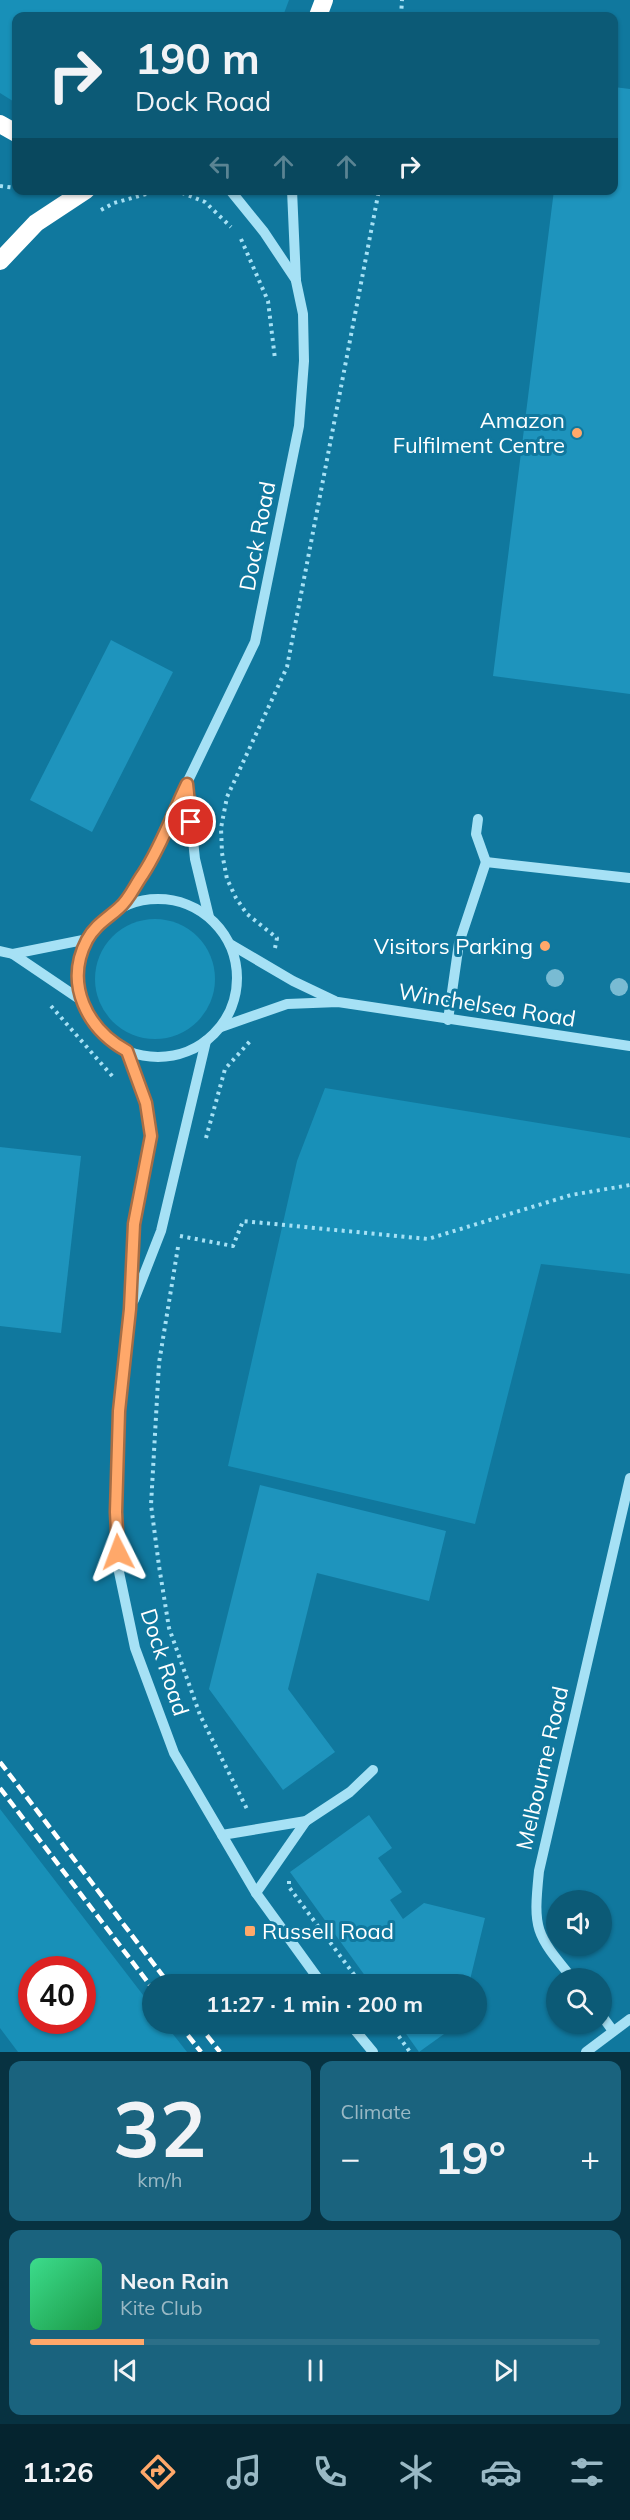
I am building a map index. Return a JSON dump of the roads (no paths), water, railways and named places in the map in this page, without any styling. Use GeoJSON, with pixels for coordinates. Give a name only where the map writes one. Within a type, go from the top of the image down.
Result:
{"type":"FeatureCollection","features":[{"type":"Feature","properties":{"kind":"highway"},"geometry":{"type":"LineString","coordinates":[[0,261],[36,223],[78,195]]}},
{"type":"Feature","properties":{"kind":"street","name":"Dock Road"},"geometry":{"type":"LineString","coordinates":[[234,195],[264,232],[296,280]]}},
{"type":"Feature","properties":{"kind":"street","name":"Dock Road"},"geometry":{"type":"LineString","coordinates":[[121,907],[144,872],[255,642],[299,426],[304,361],[303,314],[296,280],[292,195]]}},
{"type":"Feature","properties":{"kind":"street","name":"Dock Road"},"geometry":{"type":"LineString","coordinates":[[187,784],[195,859],[209,917]]}},
{"type":"Feature","properties":{"kind":"street"},"geometry":{"type":"LineString","coordinates":[[448,1020],[459,944],[486,862],[476,834],[478,819]]}},
{"type":"Feature","properties":{"kind":"street"},"geometry":{"type":"LineString","coordinates":[[486,862],[630,878]]}},
{"type":"Feature","properties":{"kind":"street","name":"Dock Road"},"geometry":{"type":"LineString","coordinates":[[167,898],[189,904],[209,917],[230,944],[236,960],[236,996],[221,1027],[206,1041],[182,1054],[154,1057],[127,1051],[98,1031],[81,1000],[78,980],[80,959],[88,939],[102,920],[121,907],[143,899],[167,898]]}},
{"type":"Feature","properties":{"kind":"street"},"geometry":{"type":"LineString","coordinates":[[13,954],[88,939]]}},
{"type":"Feature","properties":{"kind":"street","name":"Winchelsea Road"},"geometry":{"type":"LineString","coordinates":[[230,944],[293,981],[338,1002]]}},
{"type":"Feature","properties":{"kind":"street"},"geometry":{"type":"LineString","coordinates":[[0,951],[13,954],[81,1000]]}},
{"type":"Feature","properties":{"kind":"street","name":"Winchelsea Road"},"geometry":{"type":"LineString","coordinates":[[221,1027],[287,1004],[338,1002],[630,1046]]}},
{"type":"Feature","properties":{"kind":"street","name":"Dock Road"},"geometry":{"type":"LineString","coordinates":[[130,1309],[161,1231],[206,1041]]}},
{"type":"Feature","properties":{"kind":"street","name":"Dock Road"},"geometry":{"type":"LineString","coordinates":[[127,1051],[146,1103],[151,1136],[134,1224],[130,1309],[119,1411],[116,1512],[119,1572],[135,1648],[174,1754],[256,1893],[315,1974]]}},
{"type":"Feature","properties":{"kind":"street","name":"Melbourne Road"},"geometry":{"type":"LineString","coordinates":[[564,1968],[543,1942],[535,1915],[539,1871],[630,1478]]}},
{"type":"Feature","properties":{"kind":"street"},"geometry":{"type":"LineString","coordinates":[[256,1893],[306,1821],[350,1792],[373,1770]]}},
{"type":"Feature","properties":{"kind":"street"},"geometry":{"type":"LineString","coordinates":[[222,1835],[306,1821]]}},
{"type":"Feature","properties":{"kind":"street"},"geometry":{"type":"LineString","coordinates":[[586,2052],[630,2019]]}},
{"type":"Feature","properties":{"kind":"street"},"geometry":{"type":"LineString","coordinates":[[359,2034],[373,2052]]}},
{"type":"Feature","properties":{"kind":"railway"},"geometry":{"type":"LineString","coordinates":[[0,1762],[161,1974]]}},
{"type":"Feature","properties":{"kind":"railway"},"geometry":{"type":"LineString","coordinates":[[0,1788],[142,1975]]}},
{"type":"Feature","properties":{"kind":"railway"},"geometry":{"type":"LineString","coordinates":[[187,2034],[201,2052]]}},
{"type":"Feature","properties":{"kind":"railway"},"geometry":{"type":"LineString","coordinates":[[206,2034],[220,2052]]}},
{"type":"Feature","properties":{"kind":"place","name":"Amazon Fulfilment Centre"},"geometry":{"type":"Point","coordinates":[577,433]}},
{"type":"Feature","properties":{"kind":"place","name":"Visitors Parking"},"geometry":{"type":"Point","coordinates":[545,946]}},
{"type":"Feature","properties":{"kind":"place","name":"Russell Road"},"geometry":{"type":"Point","coordinates":[250,1931]}}]}
